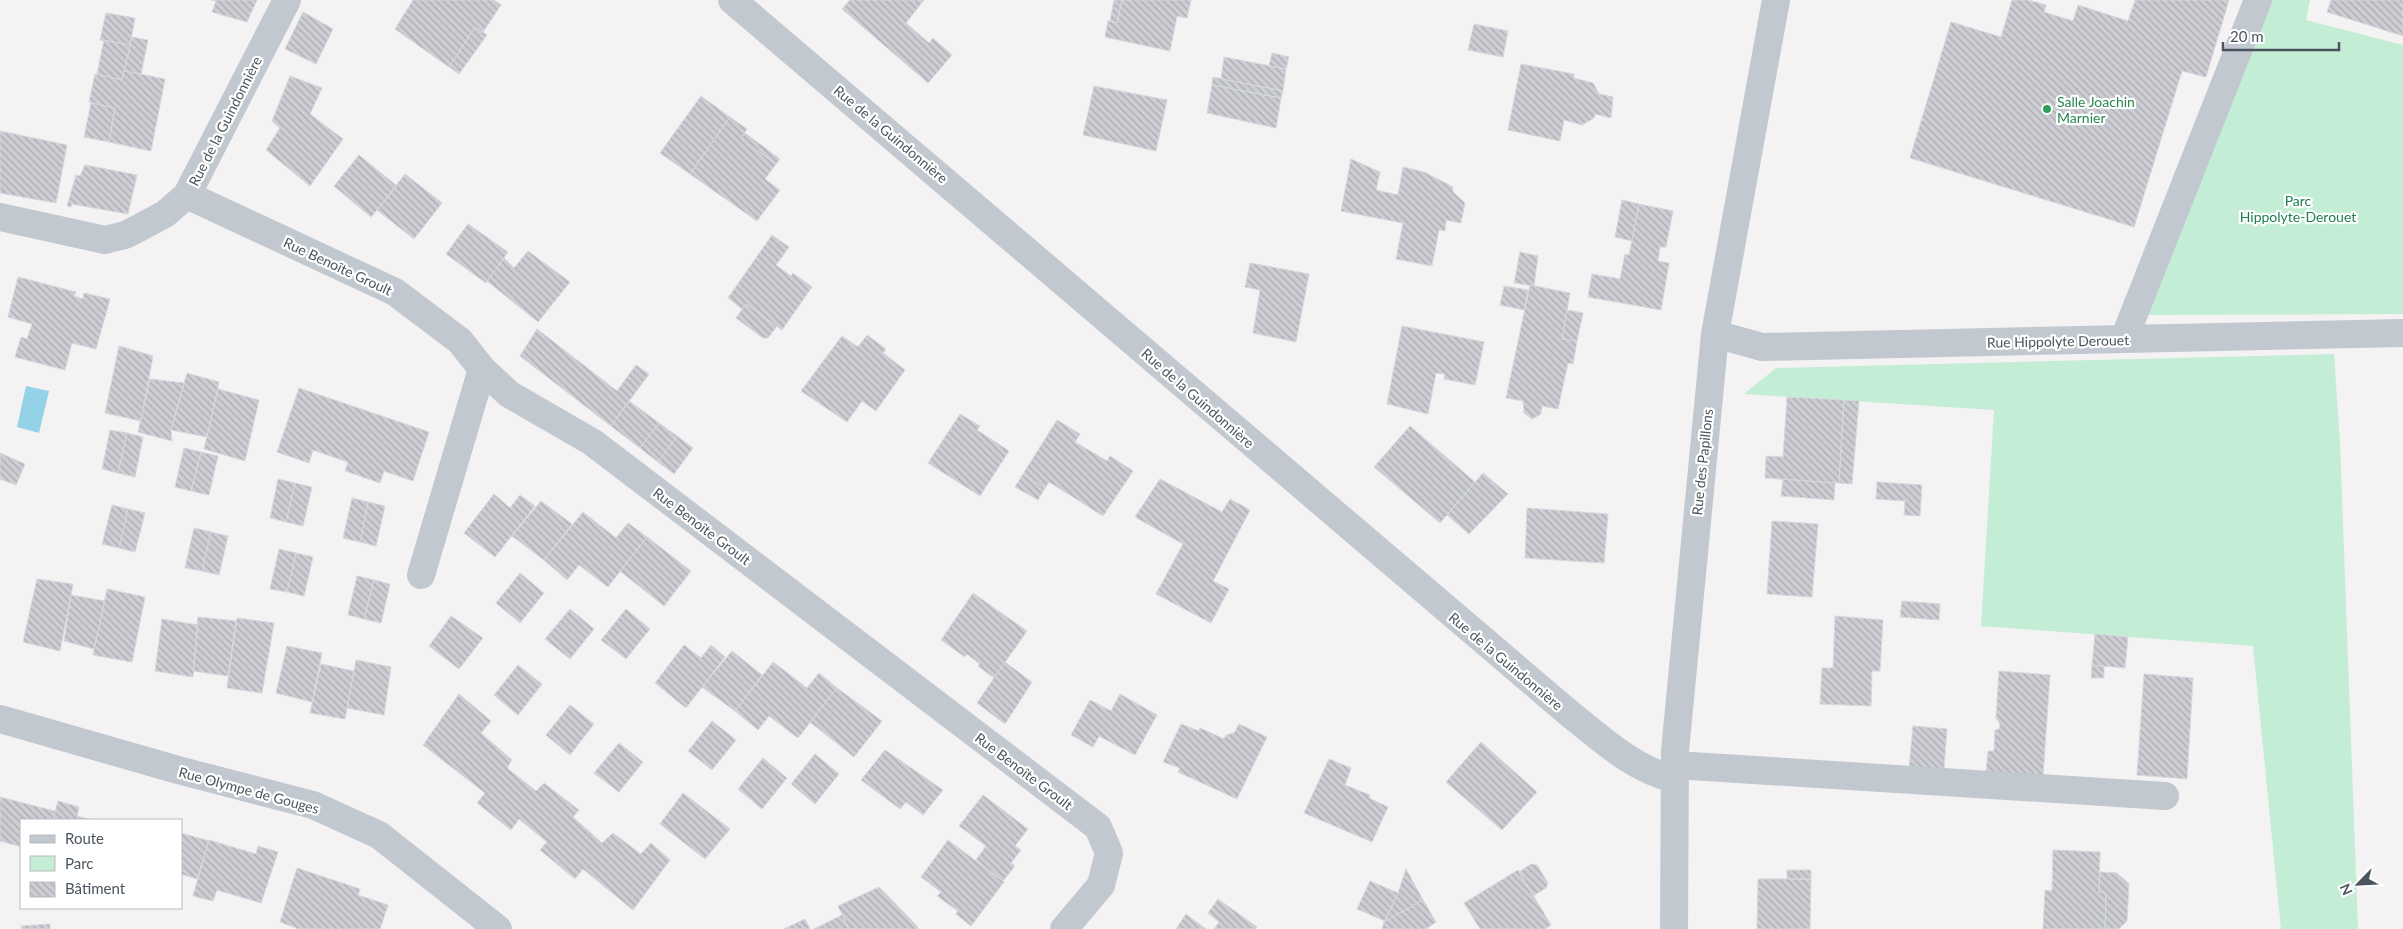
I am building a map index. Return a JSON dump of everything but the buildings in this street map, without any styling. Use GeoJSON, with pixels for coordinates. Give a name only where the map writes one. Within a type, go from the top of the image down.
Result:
{"type":"FeatureCollection","features":[{"type":"Feature","properties":{"kind":"street","name":"Rue de la Guindonnière"},"geometry":{"type":"LineString","coordinates":[[0,218],[105,240],[138,230],[165,214],[188,195],[287,0]]}},
{"type":"Feature","properties":{"kind":"street","name":"Rue des Papillons"},"geometry":{"type":"LineString","coordinates":[[1674,929],[1675,772],[1681,671],[1716,334],[1776,0]]}},
{"type":"Feature","properties":{"kind":"street"},"geometry":{"type":"LineString","coordinates":[[2124,339],[2258,0]]}},
{"type":"Feature","properties":{"kind":"street","name":"Rue de la Guindonnière"},"geometry":{"type":"LineString","coordinates":[[743,3],[1570,714],[1635,764],[1653,774],[1675,772],[2165,796]]}},
{"type":"Feature","properties":{"kind":"street","name":"Rue Benoîte Groult"},"geometry":{"type":"LineString","coordinates":[[188,195],[395,292],[460,341],[482,369],[510,394],[592,442],[1098,827],[1109,853],[1102,885],[1064,929]]}},
{"type":"Feature","properties":{"kind":"street","name":"Rue Hippolyte Derouet"},"geometry":{"type":"LineString","coordinates":[[1716,334],[1762,347],[2403,333]]}},
{"type":"Feature","properties":{"kind":"street"},"geometry":{"type":"LineString","coordinates":[[421,575],[482,369]]}},
{"type":"Feature","properties":{"kind":"street","name":"Rue Olympe de Gouges"},"geometry":{"type":"LineString","coordinates":[[0,719],[178,770],[313,805],[380,835],[498,929]]}},
{"type":"Feature","properties":{"kind":"green space","name":"Parc Hippolyte-Derouet"},"geometry":{"type":"Polygon","coordinates":[[[2263,0],[2310,0],[2306,20],[2403,45],[2403,314],[2146,315],[2263,0]]]}},
{"type":"Feature","properties":{"kind":"green space"},"geometry":{"type":"Polygon","coordinates":[[[2334,354],[2340,443],[2358,929],[2281,929],[2253,646],[1981,626],[1994,410],[1744,394],[1776,368],[2334,354]]]}},
{"type":"Feature","properties":{"kind":"water"},"geometry":{"type":"Polygon","coordinates":[[[26,386],[49,391],[39,433],[17,427],[26,386]]]}},
{"type":"Feature","properties":{"kind":"place","name":"Salle Joachin Marnier"},"geometry":{"type":"Point","coordinates":[2047,109]}}]}
